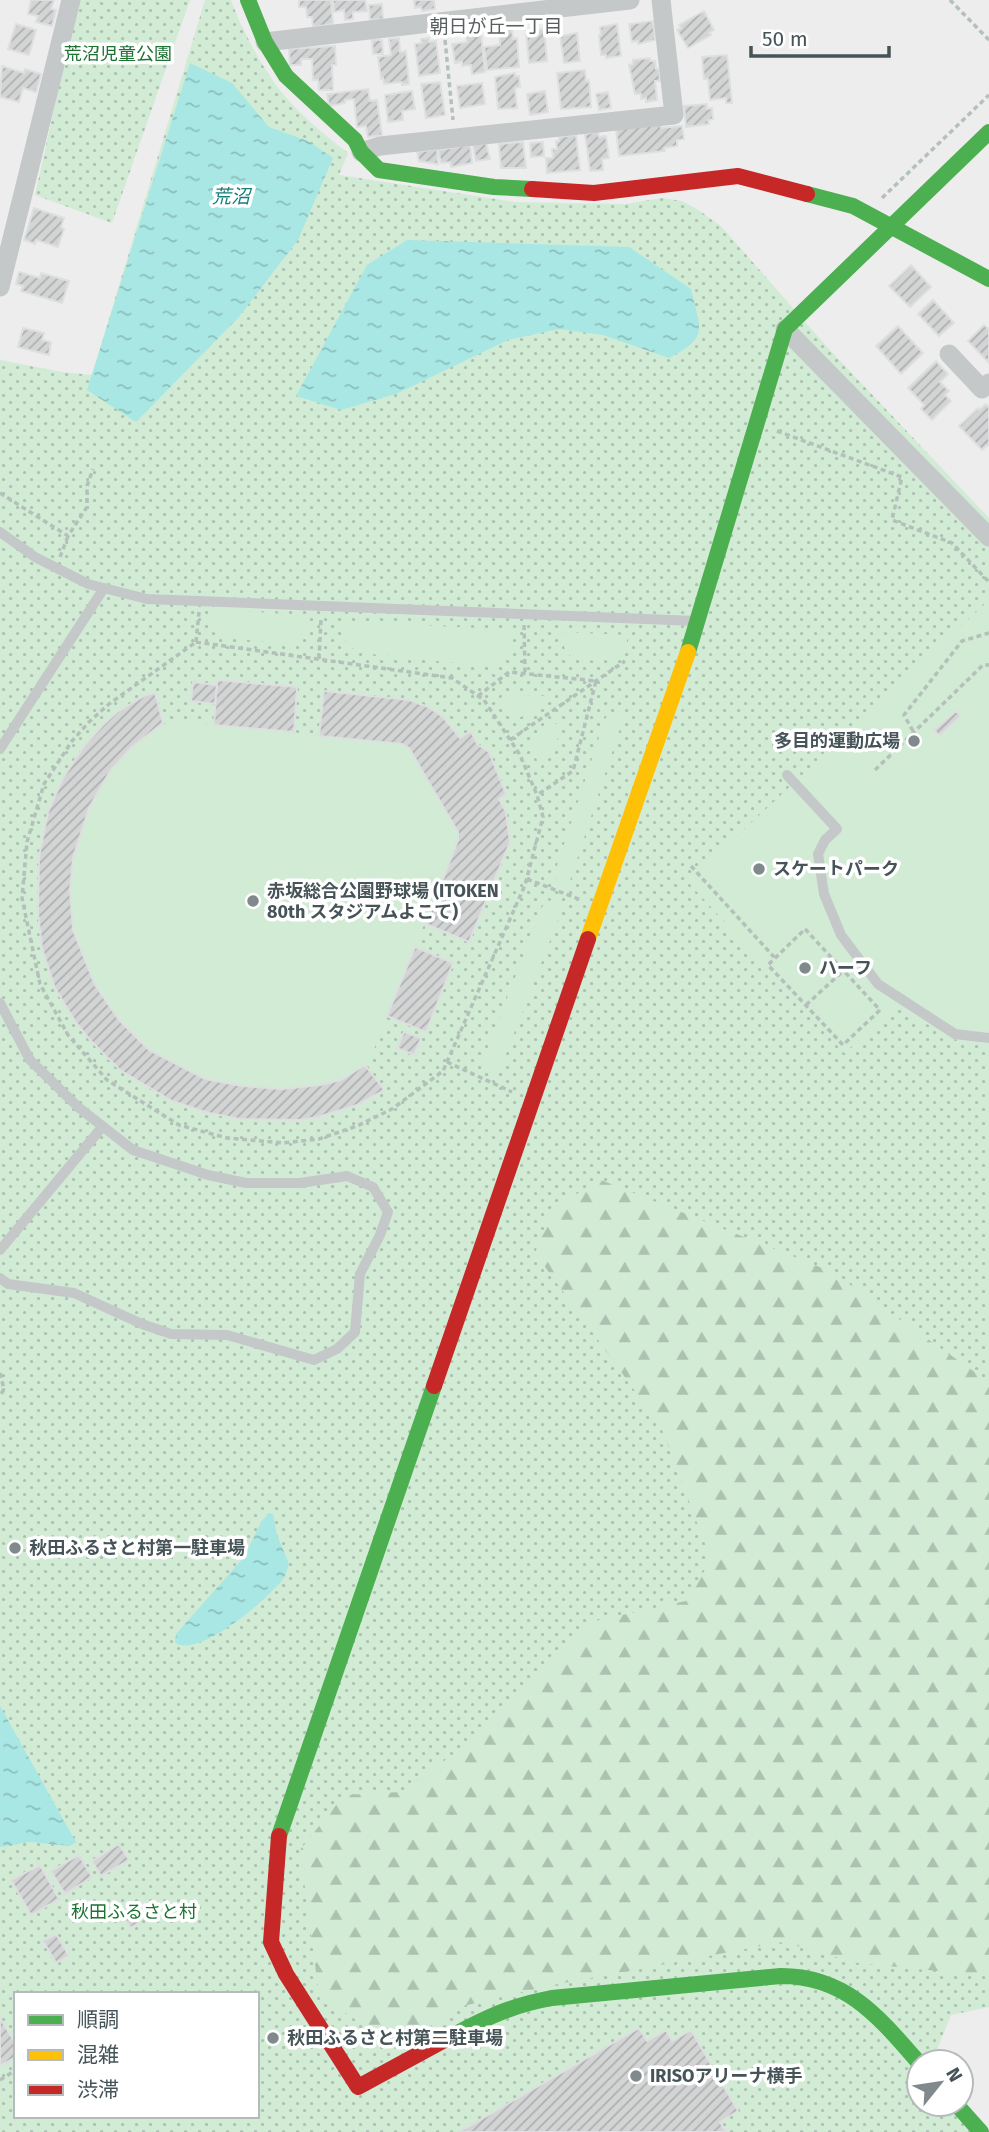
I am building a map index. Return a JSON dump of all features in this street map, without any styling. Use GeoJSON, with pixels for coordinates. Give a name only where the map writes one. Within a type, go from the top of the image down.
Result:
{"type":"FeatureCollection","features":[{"type":"Feature","properties":{"kind":"street"},"geometry":{"type":"LineString","coordinates":[[0,286],[7,223],[71,0]]}},
{"type":"Feature","properties":{"kind":"street"},"geometry":{"type":"LineString","coordinates":[[248,0],[265,42],[286,76],[355,140],[361,152],[379,170],[495,187],[594,193],[738,176],[853,206],[989,279]]}},
{"type":"Feature","properties":{"kind":"street"},"geometry":{"type":"LineString","coordinates":[[265,42],[630,0]]}},
{"type":"Feature","properties":{"kind":"street"},"geometry":{"type":"LineString","coordinates":[[361,152],[380,146],[674,116],[661,0]]}},
{"type":"Feature","properties":{"kind":"street"},"geometry":{"type":"LineString","coordinates":[[906,2048],[875,2014],[833,1986],[809,1978],[781,1976],[552,1998],[520,2004],[491,2015],[358,2087],[286,1974],[271,1942],[277,1842],[698,621],[785,329],[989,132]]}},
{"type":"Feature","properties":{"kind":"street"},"geometry":{"type":"LineString","coordinates":[[785,329],[989,537]]}},
{"type":"Feature","properties":{"kind":"street"},"geometry":{"type":"LineString","coordinates":[[949,354],[982,390],[989,383]]}},
{"type":"Feature","properties":{"kind":"street"},"geometry":{"type":"LineString","coordinates":[[968,2118],[981,2132]]}},
{"type":"Feature","properties":{"kind":"lane"},"geometry":{"type":"LineString","coordinates":[[0,532],[35,557],[88,584],[147,599],[698,621]]}},
{"type":"Feature","properties":{"kind":"lane"},"geometry":{"type":"LineString","coordinates":[[0,749],[104,588]]}},
{"type":"Feature","properties":{"kind":"lane"},"geometry":{"type":"LineString","coordinates":[[787,775],[837,829],[825,840],[818,854],[824,894],[841,934],[878,984],[956,1034],[989,1038]]}},
{"type":"Feature","properties":{"kind":"lane"},"geometry":{"type":"LineString","coordinates":[[0,1003],[30,1060],[78,1107],[133,1150],[208,1175],[246,1182],[300,1183],[347,1176],[373,1187],[388,1212],[380,1235],[360,1274],[355,1332],[337,1349],[314,1360],[227,1335],[171,1334],[74,1293],[8,1284],[0,1278]]}},
{"type":"Feature","properties":{"kind":"lane"},"geometry":{"type":"LineString","coordinates":[[0,1250],[103,1126]]}},
{"type":"Feature","properties":{"kind":"path"},"geometry":{"type":"LineString","coordinates":[[950,0],[989,40]]}},
{"type":"Feature","properties":{"kind":"path"},"geometry":{"type":"LineString","coordinates":[[443,21],[455,138]]}},
{"type":"Feature","properties":{"kind":"path"},"geometry":{"type":"LineString","coordinates":[[878,202],[989,95]]}},
{"type":"Feature","properties":{"kind":"path"},"geometry":{"type":"LineString","coordinates":[[756,424],[902,477],[892,520],[952,543],[989,582]]}},
{"type":"Feature","properties":{"kind":"path"},"geometry":{"type":"LineString","coordinates":[[55,568],[68,536],[87,507],[87,486],[93,469]]}},
{"type":"Feature","properties":{"kind":"path"},"geometry":{"type":"LineString","coordinates":[[0,493],[68,536]]}},
{"type":"Feature","properties":{"kind":"path"},"geometry":{"type":"LineString","coordinates":[[196,642],[201,601]]}},
{"type":"Feature","properties":{"kind":"path"},"geometry":{"type":"LineString","coordinates":[[318,659],[322,607]]}},
{"type":"Feature","properties":{"kind":"path"},"geometry":{"type":"LineString","coordinates":[[524,614],[525,672]]}},
{"type":"Feature","properties":{"kind":"path"},"geometry":{"type":"LineString","coordinates":[[913,731],[904,715],[926,686],[962,640],[989,633]]}},
{"type":"Feature","properties":{"kind":"path"},"geometry":{"type":"LineString","coordinates":[[196,642],[452,678],[484,701],[520,755],[537,794],[543,817],[527,879],[443,1072],[380,1115],[319,1139],[283,1143],[227,1138],[179,1125],[107,1080],[68,1035],[40,984],[22,898],[27,842],[44,784],[72,741],[89,722],[196,642]]}},
{"type":"Feature","properties":{"kind":"path"},"geometry":{"type":"LineString","coordinates":[[510,740],[625,661]]}},
{"type":"Feature","properties":{"kind":"path"},"geometry":{"type":"LineString","coordinates":[[875,770],[983,666],[989,665]]}},
{"type":"Feature","properties":{"kind":"path"},"geometry":{"type":"LineString","coordinates":[[478,696],[509,672],[596,681]]}},
{"type":"Feature","properties":{"kind":"path"},"geometry":{"type":"LineString","coordinates":[[537,794],[573,771],[596,681]]}},
{"type":"Feature","properties":{"kind":"path"},"geometry":{"type":"LineString","coordinates":[[691,866],[774,957]]}},
{"type":"Feature","properties":{"kind":"path"},"geometry":{"type":"LineString","coordinates":[[527,879],[599,906]]}},
{"type":"Feature","properties":{"kind":"path"},"geometry":{"type":"LineString","coordinates":[[805,929],[843,971],[880,1010],[843,1045],[768,965],[805,929]]}},
{"type":"Feature","properties":{"kind":"path"},"geometry":{"type":"LineString","coordinates":[[806,1005],[843,971]]}},
{"type":"Feature","properties":{"kind":"path"},"geometry":{"type":"LineString","coordinates":[[447,1062],[532,1102]]}},
{"type":"Feature","properties":{"kind":"path"},"geometry":{"type":"LineString","coordinates":[[0,1373],[4,1389],[0,1396]]}},
{"type":"Feature","properties":{"kind":"green space","name":"荒沼児童公園"},"geometry":{"type":"Polygon","coordinates":[[[78,0],[190,0],[112,223],[35,195],[78,0]]]}},
{"type":"Feature","properties":{"kind":"green space","name":"秋田ふるさと村"},"geometry":{"type":"Polygon","coordinates":[[[205,0],[231,0],[254,49],[276,85],[306,118],[348,153],[339,175],[515,202],[626,204],[662,198],[682,201],[697,209],[721,226],[828,348],[989,518],[989,2007],[951,2015],[938,2048],[905,2048],[905,2118],[975,2118],[989,2132],[0,2132],[0,360],[92,375],[205,0]]]}},
{"type":"Feature","properties":{"kind":"green space","name":"多目的運動広場"},"geometry":{"type":"Polygon","coordinates":[[[989,600],[989,1044],[952,1039],[898,1007],[844,1053],[688,882],[989,600]]]}},
{"type":"Feature","properties":{"kind":"green space"},"geometry":{"type":"Polygon","coordinates":[[[208,608],[309,616],[308,630],[304,637],[289,642],[222,637],[210,626],[208,608]]]}},
{"type":"Feature","properties":{"kind":"green space"},"geometry":{"type":"Polygon","coordinates":[[[342,621],[513,630],[513,646],[498,662],[483,666],[362,653],[346,641],[342,632],[342,621]]]}},
{"type":"Feature","properties":{"kind":"green space"},"geometry":{"type":"Polygon","coordinates":[[[562,632],[627,635],[626,647],[617,658],[576,659],[565,649],[562,632]]]}},
{"type":"Feature","properties":{"kind":"green space"},"geometry":{"type":"Polygon","coordinates":[[[508,694],[544,696],[547,701],[521,717],[512,717],[501,697],[508,694]]]}},
{"type":"Feature","properties":{"kind":"green space"},"geometry":{"type":"Polygon","coordinates":[[[618,711],[625,713],[567,890],[557,884],[554,875],[605,719],[618,711]]]}},
{"type":"Feature","properties":{"kind":"green space","name":"赤坂総合公園野球場 (ITOKEN 80th スタジアムよこて)"},"geometry":{"type":"Polygon","coordinates":[[[176,720],[402,744],[409,748],[458,832],[458,840],[376,1045],[365,1065],[349,1077],[320,1085],[273,1089],[236,1085],[199,1075],[165,1060],[137,1040],[113,1013],[93,981],[73,932],[70,904],[73,862],[84,823],[98,791],[117,763],[151,731],[176,720]]]}},
{"type":"Feature","properties":{"kind":"green space"},"geometry":{"type":"Polygon","coordinates":[[[559,722],[563,728],[545,763],[540,766],[530,746],[533,738],[559,722]]]}},
{"type":"Feature","properties":{"kind":"green space"},"geometry":{"type":"Polygon","coordinates":[[[553,899],[565,902],[496,1080],[487,1072],[483,1061],[542,907],[553,899]]]}},
{"type":"Feature","properties":{"kind":"green space"},"geometry":{"type":"Polygon","coordinates":[[[601,1180],[832,1272],[989,1382],[989,1976],[857,1963],[783,1942],[548,1986],[463,2006],[396,2047],[319,1995],[300,1850],[344,1795],[401,1792],[481,1734],[595,1621],[686,1601],[711,1560],[661,1427],[535,1253],[552,1208],[601,1180]]]}},
{"type":"Feature","properties":{"kind":"water","name":"荒沼"},"geometry":{"type":"Polygon","coordinates":[[[190,63],[232,83],[269,127],[308,141],[333,158],[298,240],[238,318],[136,422],[87,390],[190,63]]]}},
{"type":"Feature","properties":{"kind":"water"},"geometry":{"type":"Polygon","coordinates":[[[407,240],[629,247],[691,289],[699,331],[691,344],[669,358],[603,335],[559,329],[508,340],[396,394],[341,410],[296,396],[367,265],[407,240]]]}},
{"type":"Feature","properties":{"kind":"water"},"geometry":{"type":"Polygon","coordinates":[[[269,1513],[273,1514],[277,1535],[289,1564],[283,1579],[249,1612],[216,1635],[186,1645],[175,1643],[176,1634],[245,1556],[261,1522],[269,1513]]]}},
{"type":"Feature","properties":{"kind":"water"},"geometry":{"type":"Polygon","coordinates":[[[0,1706],[76,1842],[70,1846],[30,1842],[0,1847],[0,1706]]]}},
{"type":"Feature","properties":{"kind":"building"},"geometry":{"type":"Polygon","coordinates":[[[31,0],[54,0],[51,9],[56,10],[52,26],[36,22],[38,16],[28,14],[31,0]]]}},
{"type":"Feature","properties":{"kind":"building"},"geometry":{"type":"Polygon","coordinates":[[[299,0],[331,0],[333,24],[313,27],[312,17],[307,17],[306,7],[299,7],[299,0]]]}},
{"type":"Feature","properties":{"kind":"building"},"geometry":{"type":"Polygon","coordinates":[[[333,0],[365,0],[367,11],[353,12],[353,19],[345,20],[344,10],[334,12],[333,0]]]}},
{"type":"Feature","properties":{"kind":"building"},"geometry":{"type":"Polygon","coordinates":[[[414,0],[434,0],[435,9],[422,11],[421,7],[415,8],[414,0]]]}},
{"type":"Feature","properties":{"kind":"building"},"geometry":{"type":"Polygon","coordinates":[[[382,4],[383,19],[370,20],[369,5],[382,4]]]}},
{"type":"Feature","properties":{"kind":"building"},"geometry":{"type":"Polygon","coordinates":[[[704,11],[714,30],[709,33],[711,35],[688,48],[677,30],[681,28],[679,25],[704,11]]]}},
{"type":"Feature","properties":{"kind":"building"},"geometry":{"type":"Polygon","coordinates":[[[653,21],[655,40],[638,44],[638,41],[632,42],[629,24],[653,21]]]}},
{"type":"Feature","properties":{"kind":"building"},"geometry":{"type":"Polygon","coordinates":[[[16,24],[36,30],[29,55],[8,49],[16,24]]]}},
{"type":"Feature","properties":{"kind":"building"},"geometry":{"type":"Polygon","coordinates":[[[617,24],[621,56],[606,58],[606,55],[601,55],[600,27],[617,24]]]}},
{"type":"Feature","properties":{"kind":"building"},"geometry":{"type":"Polygon","coordinates":[[[512,28],[513,39],[517,38],[519,67],[487,70],[484,47],[500,45],[499,29],[512,28]]]}},
{"type":"Feature","properties":{"kind":"building"},"geometry":{"type":"Polygon","coordinates":[[[544,29],[547,61],[529,63],[526,31],[544,29]]]}},
{"type":"Feature","properties":{"kind":"building"},"geometry":{"type":"Polygon","coordinates":[[[481,33],[485,72],[472,74],[471,65],[462,66],[462,62],[455,63],[452,44],[467,42],[466,35],[481,33]]]}},
{"type":"Feature","properties":{"kind":"building"},"geometry":{"type":"Polygon","coordinates":[[[577,33],[580,61],[564,63],[560,36],[577,33]]]}},
{"type":"Feature","properties":{"kind":"building"},"geometry":{"type":"Polygon","coordinates":[[[399,38],[400,52],[406,51],[409,84],[384,84],[378,57],[391,55],[389,39],[399,38]]]}},
{"type":"Feature","properties":{"kind":"building"},"geometry":{"type":"Polygon","coordinates":[[[429,38],[429,42],[436,41],[440,73],[419,76],[415,44],[422,43],[421,39],[429,38]]]}},
{"type":"Feature","properties":{"kind":"building"},"geometry":{"type":"Polygon","coordinates":[[[372,40],[382,40],[383,54],[373,54],[372,40]]]}},
{"type":"Feature","properties":{"kind":"building"},"geometry":{"type":"Polygon","coordinates":[[[335,46],[336,65],[332,65],[333,90],[319,90],[318,80],[313,80],[312,59],[301,59],[301,65],[290,65],[289,49],[335,46]]]}},
{"type":"Feature","properties":{"kind":"building"},"geometry":{"type":"Polygon","coordinates":[[[727,55],[732,103],[726,103],[726,98],[710,100],[708,79],[704,79],[702,57],[727,55]]]}},
{"type":"Feature","properties":{"kind":"building"},"geometry":{"type":"Polygon","coordinates":[[[650,58],[650,61],[655,61],[656,69],[659,69],[660,81],[655,81],[657,100],[646,102],[646,98],[641,99],[641,94],[635,94],[629,65],[633,64],[633,60],[650,58]]]}},
{"type":"Feature","properties":{"kind":"building"},"geometry":{"type":"Polygon","coordinates":[[[2,66],[24,73],[25,69],[41,74],[36,92],[23,88],[19,102],[0,97],[2,66]]]}},
{"type":"Feature","properties":{"kind":"building"},"geometry":{"type":"Polygon","coordinates":[[[585,70],[586,81],[589,80],[591,107],[561,109],[557,73],[585,70]]]}},
{"type":"Feature","properties":{"kind":"building"},"geometry":{"type":"Polygon","coordinates":[[[515,73],[515,76],[519,76],[520,87],[515,88],[517,108],[498,109],[495,77],[515,73]]]}},
{"type":"Feature","properties":{"kind":"building"},"geometry":{"type":"Polygon","coordinates":[[[440,82],[445,115],[426,118],[421,84],[440,82]]]}},
{"type":"Feature","properties":{"kind":"building"},"geometry":{"type":"Polygon","coordinates":[[[482,83],[485,104],[460,108],[457,86],[482,83]]]}},
{"type":"Feature","properties":{"kind":"building"},"geometry":{"type":"Polygon","coordinates":[[[368,89],[370,101],[377,100],[382,135],[368,137],[366,126],[357,127],[354,99],[329,106],[327,94],[368,89]]]}},
{"type":"Feature","properties":{"kind":"building"},"geometry":{"type":"Polygon","coordinates":[[[412,91],[415,109],[402,111],[403,120],[388,122],[385,95],[412,91]]]}},
{"type":"Feature","properties":{"kind":"building"},"geometry":{"type":"Polygon","coordinates":[[[545,91],[548,112],[530,115],[527,94],[545,91]]]}},
{"type":"Feature","properties":{"kind":"building"},"geometry":{"type":"Polygon","coordinates":[[[608,92],[611,108],[599,110],[596,94],[608,92]]]}},
{"type":"Feature","properties":{"kind":"building"},"geometry":{"type":"Polygon","coordinates":[[[707,104],[707,109],[712,108],[713,119],[708,120],[709,124],[686,127],[684,106],[707,104]]]}},
{"type":"Feature","properties":{"kind":"building"},"geometry":{"type":"Polygon","coordinates":[[[661,124],[661,128],[682,126],[684,139],[677,140],[677,146],[664,148],[665,151],[619,156],[616,129],[661,124]]]}},
{"type":"Feature","properties":{"kind":"building"},"geometry":{"type":"Polygon","coordinates":[[[598,132],[599,137],[606,136],[609,158],[602,159],[603,170],[590,171],[585,134],[598,132]]]}},
{"type":"Feature","properties":{"kind":"building"},"geometry":{"type":"Polygon","coordinates":[[[576,135],[580,170],[547,173],[546,158],[553,158],[552,149],[557,149],[556,141],[559,141],[559,137],[576,135]]]}},
{"type":"Feature","properties":{"kind":"building"},"geometry":{"type":"Polygon","coordinates":[[[523,142],[526,168],[501,168],[499,144],[523,142]]]}},
{"type":"Feature","properties":{"kind":"building"},"geometry":{"type":"Polygon","coordinates":[[[543,142],[544,156],[531,157],[530,143],[543,142]]]}},
{"type":"Feature","properties":{"kind":"building"},"geometry":{"type":"Polygon","coordinates":[[[486,143],[490,159],[476,161],[473,145],[486,143]]]}},
{"type":"Feature","properties":{"kind":"building"},"geometry":{"type":"Polygon","coordinates":[[[470,145],[472,163],[451,167],[450,162],[441,163],[438,150],[470,145]]]}},
{"type":"Feature","properties":{"kind":"building"},"geometry":{"type":"Polygon","coordinates":[[[437,149],[438,164],[419,161],[417,152],[437,149]]]}},
{"type":"Feature","properties":{"kind":"building"},"geometry":{"type":"Polygon","coordinates":[[[34,208],[64,218],[61,227],[64,229],[58,247],[36,240],[35,244],[24,240],[34,208]]]}},
{"type":"Feature","properties":{"kind":"building"},"geometry":{"type":"Polygon","coordinates":[[[911,265],[931,287],[910,307],[889,286],[911,265]]]}},
{"type":"Feature","properties":{"kind":"building"},"geometry":{"type":"Polygon","coordinates":[[[19,272],[40,278],[41,273],[69,281],[62,303],[21,291],[23,286],[16,284],[19,272]]]}},
{"type":"Feature","properties":{"kind":"building"},"geometry":{"type":"Polygon","coordinates":[[[933,300],[954,323],[939,336],[918,314],[933,300]]]}},
{"type":"Feature","properties":{"kind":"building"},"geometry":{"type":"Polygon","coordinates":[[[984,325],[989,329],[989,363],[968,341],[984,325]]]}},
{"type":"Feature","properties":{"kind":"building"},"geometry":{"type":"Polygon","coordinates":[[[898,326],[923,353],[901,374],[876,346],[898,326]]]}},
{"type":"Feature","properties":{"kind":"building"},"geometry":{"type":"Polygon","coordinates":[[[23,328],[44,333],[42,340],[51,342],[49,355],[18,347],[23,328]]]}},
{"type":"Feature","properties":{"kind":"building"},"geometry":{"type":"Polygon","coordinates":[[[936,361],[948,374],[940,382],[949,391],[945,395],[951,401],[932,420],[921,409],[924,405],[908,388],[936,361]]]}},
{"type":"Feature","properties":{"kind":"building"},"geometry":{"type":"Polygon","coordinates":[[[986,404],[989,407],[989,444],[982,450],[959,426],[986,404]]]}},
{"type":"Feature","properties":{"kind":"building"},"geometry":{"type":"Polygon","coordinates":[[[217,680],[297,687],[294,732],[214,725],[217,680]]]}},
{"type":"Feature","properties":{"kind":"building"},"geometry":{"type":"Polygon","coordinates":[[[193,682],[217,685],[215,704],[191,701],[193,682]]]}},
{"type":"Feature","properties":{"kind":"building"},"geometry":{"type":"Polygon","coordinates":[[[324,691],[409,700],[428,707],[443,717],[460,738],[471,731],[477,744],[489,752],[506,794],[499,799],[506,812],[510,842],[469,942],[426,924],[458,840],[458,832],[409,748],[402,744],[319,736],[324,691]]]}},
{"type":"Feature","properties":{"kind":"building"},"geometry":{"type":"Polygon","coordinates":[[[155,693],[163,723],[132,747],[110,771],[89,808],[73,858],[70,890],[73,930],[95,985],[119,1020],[149,1050],[205,1079],[242,1086],[282,1089],[341,1080],[365,1065],[384,1090],[357,1105],[300,1120],[240,1119],[209,1113],[172,1101],[120,1070],[75,1021],[55,988],[42,948],[38,913],[39,857],[48,812],[63,778],[85,745],[117,712],[146,695],[155,693]]]}},
{"type":"Feature","properties":{"kind":"building"},"geometry":{"type":"Polygon","coordinates":[[[956,711],[961,716],[939,736],[934,730],[956,711]]]}},
{"type":"Feature","properties":{"kind":"building"},"geometry":{"type":"Polygon","coordinates":[[[415,947],[453,963],[426,1032],[387,1016],[415,947]]]}},
{"type":"Feature","properties":{"kind":"building"},"geometry":{"type":"Polygon","coordinates":[[[404,1032],[421,1038],[414,1055],[397,1048],[404,1032]]]}},
{"type":"Feature","properties":{"kind":"building"},"geometry":{"type":"Polygon","coordinates":[[[119,1844],[129,1860],[101,1876],[92,1861],[119,1844]]]}},
{"type":"Feature","properties":{"kind":"building"},"geometry":{"type":"Polygon","coordinates":[[[79,1855],[92,1877],[65,1894],[51,1871],[79,1855]]]}},
{"type":"Feature","properties":{"kind":"building"},"geometry":{"type":"Polygon","coordinates":[[[40,1865],[59,1899],[31,1915],[11,1880],[40,1865]]]}},
{"type":"Feature","properties":{"kind":"building"},"geometry":{"type":"Polygon","coordinates":[[[129,1906],[139,1923],[130,1928],[121,1911],[129,1906]]]}},
{"type":"Feature","properties":{"kind":"building"},"geometry":{"type":"Polygon","coordinates":[[[56,1934],[69,1956],[56,1963],[43,1941],[56,1934]]]}},
{"type":"Feature","properties":{"kind":"building"},"geometry":{"type":"Polygon","coordinates":[[[0,2018],[14,2041],[14,2058],[0,2066],[0,2018]]]}},
{"type":"Feature","properties":{"kind":"building","name":"IRISOアリーナ横手"},"geometry":{"type":"Polygon","coordinates":[[[639,2028],[647,2041],[666,2030],[672,2041],[691,2030],[738,2111],[720,2122],[726,2132],[459,2132],[639,2028]]]}},
{"type":"Feature","properties":{"kind":"traffic: fast"},"geometry":{"type":"LineString","coordinates":[[248,0],[265,42],[286,76],[355,140],[361,152],[379,170],[494,187],[532,189]]}},
{"type":"Feature","properties":{"kind":"traffic: fast"},"geometry":{"type":"LineString","coordinates":[[688,652],[785,329],[989,132]]}},
{"type":"Feature","properties":{"kind":"traffic: fast"},"geometry":{"type":"LineString","coordinates":[[807,194],[853,206],[989,279]]}},
{"type":"Feature","properties":{"kind":"traffic: fast"},"geometry":{"type":"LineString","coordinates":[[279,1836],[434,1386]]}},
{"type":"Feature","properties":{"kind":"traffic: fast"},"geometry":{"type":"LineString","coordinates":[[452,2036],[500,2013],[552,1998],[781,1976],[804,1978],[843,1991],[875,2015],[906,2048]]}},
{"type":"Feature","properties":{"kind":"traffic: fast"},"geometry":{"type":"LineString","coordinates":[[968,2118],[981,2132]]}},
{"type":"Feature","properties":{"kind":"traffic: slow"},"geometry":{"type":"LineString","coordinates":[[588,939],[688,652]]}},
{"type":"Feature","properties":{"kind":"traffic: jam"},"geometry":{"type":"LineString","coordinates":[[532,189],[594,193],[738,176],[807,194]]}},
{"type":"Feature","properties":{"kind":"traffic: jam"},"geometry":{"type":"LineString","coordinates":[[434,1386],[588,939]]}},
{"type":"Feature","properties":{"kind":"traffic: jam"},"geometry":{"type":"LineString","coordinates":[[279,1836],[271,1942],[286,1974],[358,2087],[452,2036]]}},
{"type":"Feature","properties":{"kind":"place","name":"多目的運動広場"},"geometry":{"type":"Point","coordinates":[914,741]}},
{"type":"Feature","properties":{"kind":"place","name":"スケートパーク"},"geometry":{"type":"Point","coordinates":[759,869]}},
{"type":"Feature","properties":{"kind":"place","name":"赤坂総合公園野球場 (ITOKEN 80th スタジアムよこて)"},"geometry":{"type":"Point","coordinates":[253,901]}},
{"type":"Feature","properties":{"kind":"place","name":"ハーフ"},"geometry":{"type":"Point","coordinates":[805,968]}},
{"type":"Feature","properties":{"kind":"place","name":"秋田ふるさと村第一駐車場"},"geometry":{"type":"Point","coordinates":[15,1548]}},
{"type":"Feature","properties":{"kind":"place","name":"秋田ふるさと村第二駐車場"},"geometry":{"type":"Point","coordinates":[273,2038]}},
{"type":"Feature","properties":{"kind":"place","name":"IRISOアリーナ横手"},"geometry":{"type":"Point","coordinates":[636,2076]}},
{"type":"Feature","properties":{"kind":"district","name":"朝日が丘一丁目"},"geometry":{"type":"Point","coordinates":[496,26]}}]}
